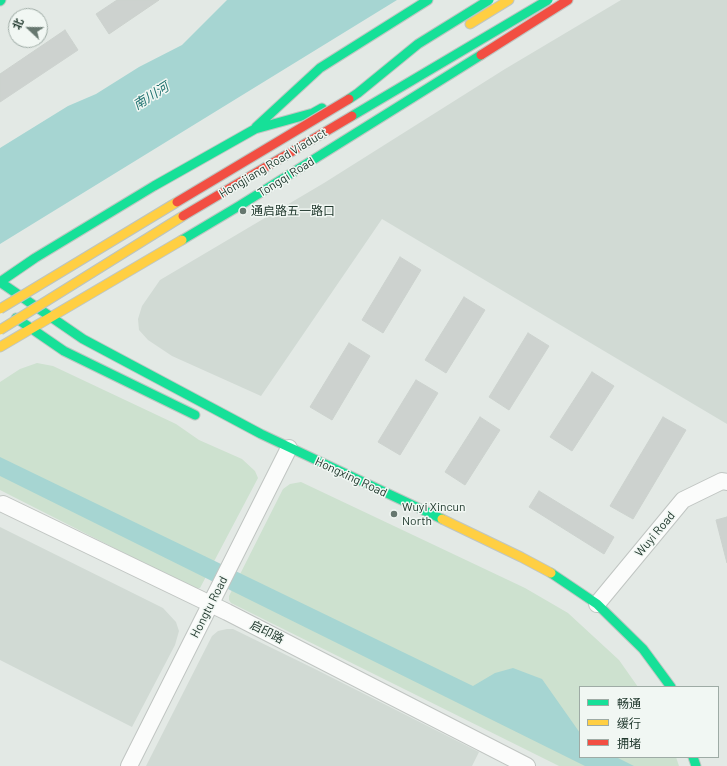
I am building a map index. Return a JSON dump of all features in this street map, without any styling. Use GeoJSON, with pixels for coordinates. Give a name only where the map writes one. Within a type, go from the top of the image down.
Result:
{"type":"FeatureCollection","features":[{"type":"Feature","properties":{"kind":"main road"},"geometry":{"type":"LineString","coordinates":[[255,129],[298,87],[320,68],[428,0]]}},
{"type":"Feature","properties":{"kind":"main road"},"geometry":{"type":"LineString","coordinates":[[358,93],[418,44],[489,0]]}},
{"type":"Feature","properties":{"kind":"main road"},"geometry":{"type":"LineString","coordinates":[[51,318],[0,282],[35,258],[154,186],[255,129],[313,113],[499,0]]}},
{"type":"Feature","properties":{"kind":"main road"},"geometry":{"type":"LineString","coordinates":[[463,28],[509,0]]}},
{"type":"Feature","properties":{"kind":"main road","name":"Hongjiang Road Viaduct"},"geometry":{"type":"LineString","coordinates":[[0,330],[159,230],[548,0]]}},
{"type":"Feature","properties":{"kind":"main road","name":"Tongqi Road"},"geometry":{"type":"LineString","coordinates":[[0,347],[239,206],[512,37],[568,0]]}},
{"type":"Feature","properties":{"kind":"main road","name":"Hongjiang Road Viaduct"},"geometry":{"type":"LineString","coordinates":[[0,308],[417,57]]}},
{"type":"Feature","properties":{"kind":"main road"},"geometry":{"type":"LineString","coordinates":[[0,308],[64,351],[205,420]]}},
{"type":"Feature","properties":{"kind":"main road","name":"Hongxing Road"},"geometry":{"type":"LineString","coordinates":[[51,318],[83,339],[261,434],[285,456],[402,500],[521,557],[559,578],[596,604],[643,649],[670,686]]}},
{"type":"Feature","properties":{"kind":"street","name":"Hongtu Road"},"geometry":{"type":"LineString","coordinates":[[129,766],[285,456]]}},
{"type":"Feature","properties":{"kind":"street","name":"Wuyi Road"},"geometry":{"type":"LineString","coordinates":[[596,604],[683,500],[722,481],[727,482]]}},
{"type":"Feature","properties":{"kind":"street","name":"启印路"},"geometry":{"type":"LineString","coordinates":[[3,504],[212,600],[527,766]]}},
{"type":"Feature","properties":{"kind":"shaded area"},"geometry":{"type":"Polygon","coordinates":[[[621,0],[727,0],[727,424],[382,219],[261,396],[172,356],[148,340],[139,330],[138,319],[142,306],[160,280],[324,183],[505,69],[621,0]]]}},
{"type":"Feature","properties":{"kind":"shaded area"},"geometry":{"type":"Polygon","coordinates":[[[0,527],[163,608],[176,622],[179,631],[175,645],[132,727],[0,660],[0,527]]]}},
{"type":"Feature","properties":{"kind":"shaded area"},"geometry":{"type":"Polygon","coordinates":[[[233,629],[315,669],[479,752],[472,766],[146,766],[212,636],[218,631],[233,629]]]}},
{"type":"Feature","properties":{"kind":"green space"},"geometry":{"type":"Polygon","coordinates":[[[37,363],[53,366],[176,424],[199,440],[242,459],[255,471],[258,478],[200,588],[195,589],[0,490],[0,382],[20,369],[37,363]]]}},
{"type":"Feature","properties":{"kind":"green space"},"geometry":{"type":"Polygon","coordinates":[[[301,482],[525,588],[568,613],[619,660],[637,686],[579,686],[579,758],[676,758],[679,766],[559,766],[231,603],[229,596],[283,489],[290,484],[301,482]]]}},
{"type":"Feature","properties":{"kind":"water","name":"南川河"},"geometry":{"type":"Polygon","coordinates":[[[227,0],[397,0],[0,244],[0,148],[68,106],[96,94],[139,67],[182,45],[227,0]]]}},
{"type":"Feature","properties":{"kind":"water"},"geometry":{"type":"Polygon","coordinates":[[[0,457],[473,686],[495,673],[513,668],[542,679],[579,732],[579,758],[618,758],[634,766],[585,766],[0,476],[0,457]]]}},
{"type":"Feature","properties":{"kind":"building"},"geometry":{"type":"Polygon","coordinates":[[[117,0],[159,0],[109,34],[96,14],[117,0]]]}},
{"type":"Feature","properties":{"kind":"building"},"geometry":{"type":"Polygon","coordinates":[[[65,30],[78,50],[0,102],[0,74],[38,48],[48,48],[48,42],[65,30]]]}},
{"type":"Feature","properties":{"kind":"building"},"geometry":{"type":"Polygon","coordinates":[[[400,257],[421,270],[383,333],[362,320],[400,257]]]}},
{"type":"Feature","properties":{"kind":"building"},"geometry":{"type":"Polygon","coordinates":[[[464,297],[485,310],[446,373],[425,360],[464,297]]]}},
{"type":"Feature","properties":{"kind":"building"},"geometry":{"type":"Polygon","coordinates":[[[528,333],[549,346],[509,410],[489,397],[528,333]]]}},
{"type":"Feature","properties":{"kind":"building"},"geometry":{"type":"Polygon","coordinates":[[[349,343],[370,356],[332,420],[310,407],[349,343]]]}},
{"type":"Feature","properties":{"kind":"building"},"geometry":{"type":"Polygon","coordinates":[[[592,372],[614,386],[572,451],[550,437],[592,372]]]}},
{"type":"Feature","properties":{"kind":"building"},"geometry":{"type":"Polygon","coordinates":[[[416,380],[438,393],[400,455],[378,442],[416,380]]]}},
{"type":"Feature","properties":{"kind":"building"},"geometry":{"type":"Polygon","coordinates":[[[480,417],[500,430],[465,485],[445,472],[480,417]]]}},
{"type":"Feature","properties":{"kind":"building"},"geometry":{"type":"Polygon","coordinates":[[[663,417],[686,430],[633,519],[610,506],[663,417]]]}},
{"type":"Feature","properties":{"kind":"building"},"geometry":{"type":"Polygon","coordinates":[[[539,491],[614,537],[604,554],[529,507],[539,491]]]}},
{"type":"Feature","properties":{"kind":"building"},"geometry":{"type":"Polygon","coordinates":[[[727,517],[727,563],[716,520],[727,517]]]}},
{"type":"Feature","properties":{"kind":"traffic: fast"},"geometry":{"type":"LineString","coordinates":[[256,127],[320,68],[428,0]]}},
{"type":"Feature","properties":{"kind":"traffic: fast"},"geometry":{"type":"LineString","coordinates":[[349,99],[418,44],[489,0]]}},
{"type":"Feature","properties":{"kind":"traffic: fast"},"geometry":{"type":"LineString","coordinates":[[352,116],[548,0]]}},
{"type":"Feature","properties":{"kind":"traffic: fast"},"geometry":{"type":"LineString","coordinates":[[182,240],[481,55]]}},
{"type":"Feature","properties":{"kind":"traffic: fast"},"geometry":{"type":"LineString","coordinates":[[0,282],[35,258],[154,186],[255,129],[313,113],[322,108]]}},
{"type":"Feature","properties":{"kind":"traffic: fast"},"geometry":{"type":"LineString","coordinates":[[0,282],[83,339],[261,434],[442,519]]}},
{"type":"Feature","properties":{"kind":"traffic: fast"},"geometry":{"type":"LineString","coordinates":[[16,318],[64,351],[195,415]]}},
{"type":"Feature","properties":{"kind":"traffic: fast"},"geometry":{"type":"LineString","coordinates":[[551,573],[597,604],[643,649],[670,686]]}},
{"type":"Feature","properties":{"kind":"traffic: fast"},"geometry":{"type":"LineString","coordinates":[[693,758],[696,766]]}},
{"type":"Feature","properties":{"kind":"traffic: slow"},"geometry":{"type":"LineString","coordinates":[[470,24],[509,0]]}},
{"type":"Feature","properties":{"kind":"traffic: slow"},"geometry":{"type":"LineString","coordinates":[[0,309],[177,202]]}},
{"type":"Feature","properties":{"kind":"traffic: slow"},"geometry":{"type":"LineString","coordinates":[[0,330],[183,216]]}},
{"type":"Feature","properties":{"kind":"traffic: slow"},"geometry":{"type":"LineString","coordinates":[[0,347],[182,240]]}},
{"type":"Feature","properties":{"kind":"traffic: slow"},"geometry":{"type":"LineString","coordinates":[[442,519],[551,573]]}},
{"type":"Feature","properties":{"kind":"traffic: jam"},"geometry":{"type":"LineString","coordinates":[[481,55],[568,0]]}},
{"type":"Feature","properties":{"kind":"traffic: jam"},"geometry":{"type":"LineString","coordinates":[[177,202],[349,99]]}},
{"type":"Feature","properties":{"kind":"traffic: jam"},"geometry":{"type":"LineString","coordinates":[[183,216],[352,116]]}},
{"type":"Feature","properties":{"kind":"place","name":"通启路五一路口"},"geometry":{"type":"Point","coordinates":[243,211]}},
{"type":"Feature","properties":{"kind":"place","name":"Wuyi Xincun North"},"geometry":{"type":"Point","coordinates":[394,514]}}]}
